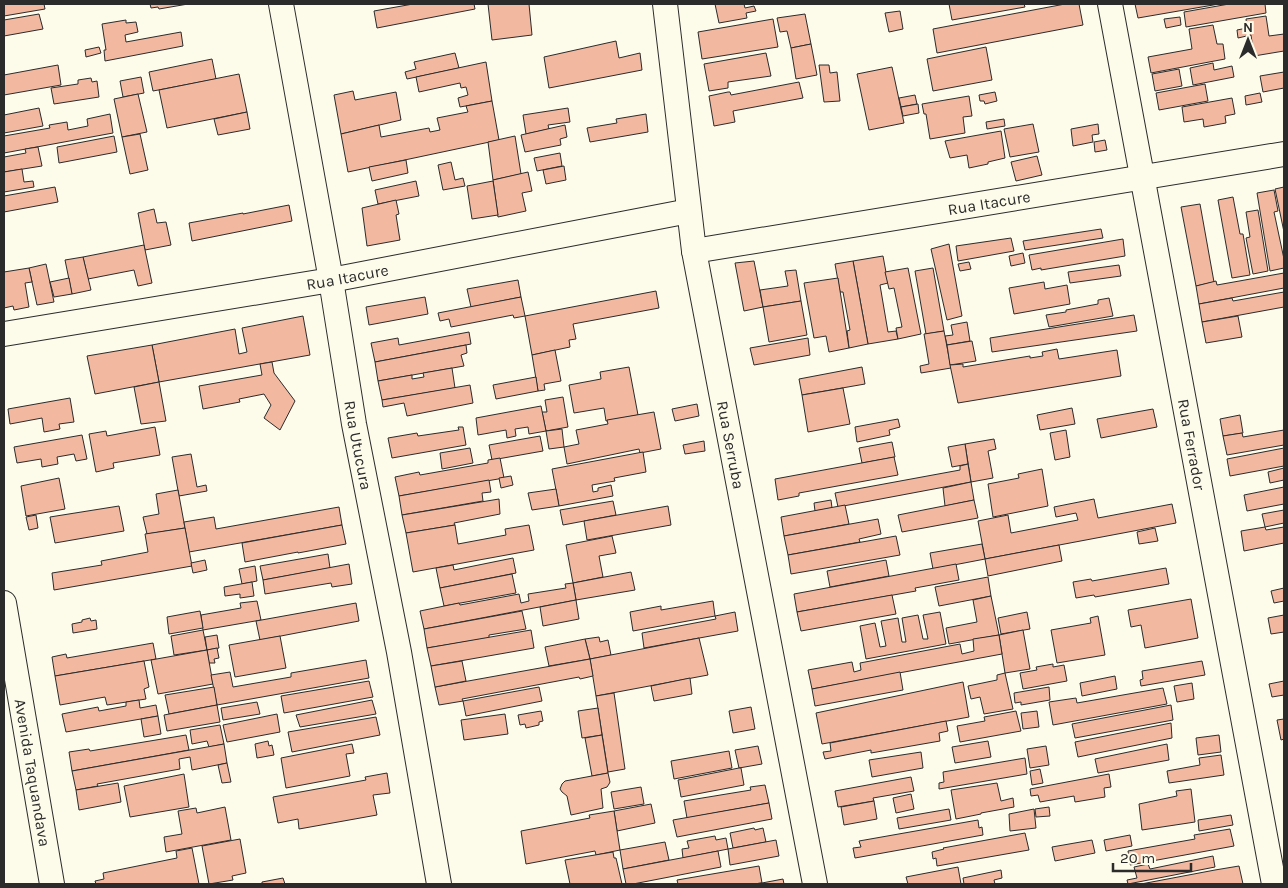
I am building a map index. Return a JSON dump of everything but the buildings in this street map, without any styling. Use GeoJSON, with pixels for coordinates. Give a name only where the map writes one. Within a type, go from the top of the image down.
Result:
{"type":"FeatureCollection","features":[{"type":"Feature","properties":{"kind":"street","name":"Rua Utucura"},"geometry":{"type":"LineString","coordinates":[[281,4],[331,280],[354,424],[399,652],[439,884]]}},
{"type":"Feature","properties":{"kind":"street","name":"Rua Serruba"},"geometry":{"type":"LineString","coordinates":[[665,4],[694,251],[815,884]]}},
{"type":"Feature","properties":{"kind":"street","name":"Rua Ferrador"},"geometry":{"type":"LineString","coordinates":[[1110,4],[1274,884]]}},
{"type":"Feature","properties":{"kind":"street","name":"Rua Itacure"},"geometry":{"type":"LineString","coordinates":[[694,251],[1284,154]]}},
{"type":"Feature","properties":{"kind":"street","name":"Rua Itacure"},"geometry":{"type":"LineString","coordinates":[[4,334],[331,280],[689,212]]}},
{"type":"Feature","properties":{"kind":"street","name":"Avenida Taquandava"},"geometry":{"type":"LineString","coordinates":[[4,603],[52,884]]}}]}
